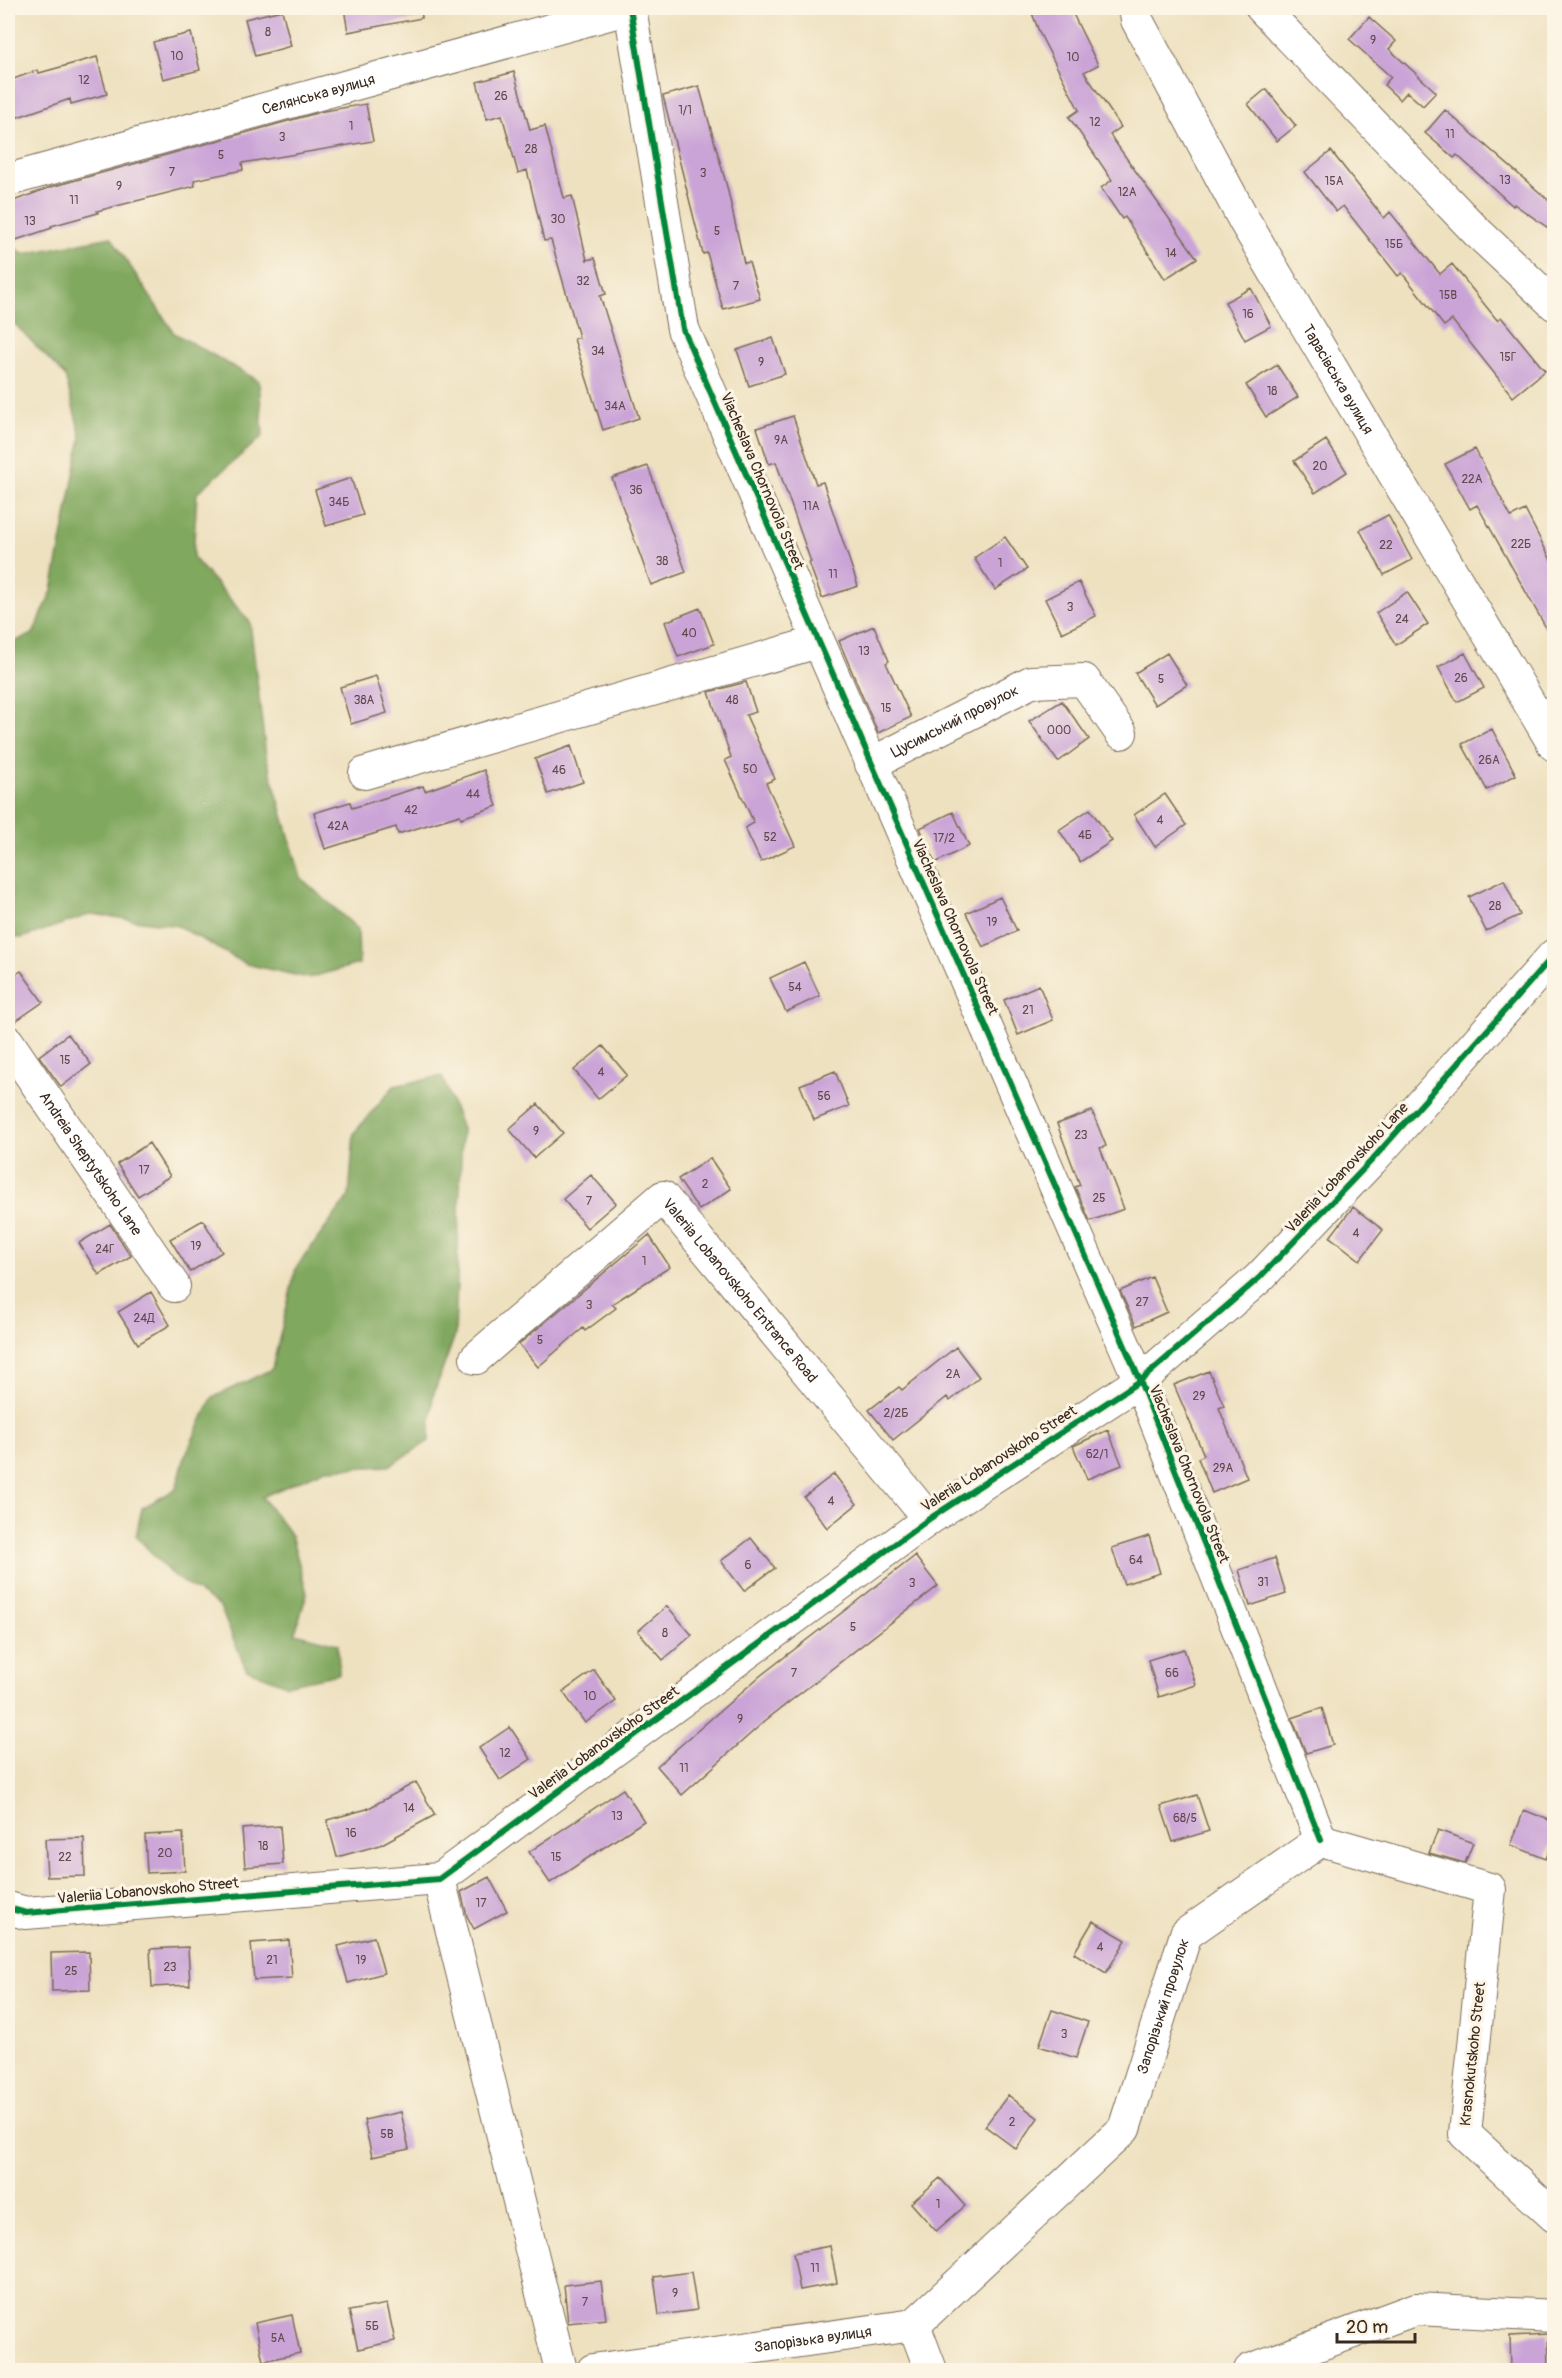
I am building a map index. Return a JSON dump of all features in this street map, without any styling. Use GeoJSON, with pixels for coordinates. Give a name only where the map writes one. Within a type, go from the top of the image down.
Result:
{"type":"FeatureCollection","features":[{"type":"Feature","properties":{"kind":"street","name":"Селянська вулиця"},"geometry":{"type":"LineString","coordinates":[[8,180],[630,8]]}},
{"type":"Feature","properties":{"kind":"street","name":"Viacheslava Chornovola Street"},"geometry":{"type":"LineString","coordinates":[[630,8],[683,329],[1140,1381],[1320,1840]]}},
{"type":"Feature","properties":{"kind":"street","name":"Тарасівська вулиця"},"geometry":{"type":"LineString","coordinates":[[1135,8],[1137,21],[1244,220],[1554,745]]}},
{"type":"Feature","properties":{"kind":"street"},"geometry":{"type":"LineString","coordinates":[[1262,8],[1476,231],[1554,304]]}},
{"type":"Feature","properties":{"kind":"street"},"geometry":{"type":"LineString","coordinates":[[365,773],[818,642]]}},
{"type":"Feature","properties":{"kind":"street","name":"Цусимський провулок"},"geometry":{"type":"LineString","coordinates":[[871,764],[1031,682],[1084,680],[1121,733]]}},
{"type":"Feature","properties":{"kind":"street","name":"Valeriia Lobanovskoho Lane"},"geometry":{"type":"LineString","coordinates":[[1140,1381],[1259,1278],[1371,1161],[1554,954]]}},
{"type":"Feature","properties":{"kind":"street","name":"Andreia Sheptytskoho Lane"},"geometry":{"type":"LineString","coordinates":[[8,1042],[174,1286]]}},
{"type":"Feature","properties":{"kind":"street","name":"Valeriia Lobanovskoho Entrance Road"},"geometry":{"type":"LineString","coordinates":[[476,1358],[663,1197],[929,1519]]}},
{"type":"Feature","properties":{"kind":"street","name":"Valeriia Lobanovskoho Street"},"geometry":{"type":"LineString","coordinates":[[8,1908],[26,1913],[439,1879],[929,1519],[1140,1381]]}},
{"type":"Feature","properties":{"kind":"street","name":"Krasnokutskoho Street"},"geometry":{"type":"LineString","coordinates":[[1320,1840],[1490,1889],[1465,2134],[1554,2216]]}},
{"type":"Feature","properties":{"kind":"street","name":"Запорізький провулок"},"geometry":{"type":"LineString","coordinates":[[914,2325],[1124,2129],[1186,1934],[1320,1840]]}},
{"type":"Feature","properties":{"kind":"street"},"geometry":{"type":"LineString","coordinates":[[439,1879],[561,2370]]}},
{"type":"Feature","properties":{"kind":"street"},"geometry":{"type":"LineString","coordinates":[[1250,2370],[1416,2309],[1554,2316]]}},
{"type":"Feature","properties":{"kind":"street"},"geometry":{"type":"LineString","coordinates":[[914,2325],[931,2370]]}},
{"type":"Feature","properties":{"kind":"street","name":"Запорізька вулиця"},"geometry":{"type":"LineString","coordinates":[[593,2370],[914,2325]]}},
{"type":"Feature","properties":{"kind":"green space"},"geometry":{"type":"Polygon","coordinates":[[[111,237],[174,333],[259,381],[263,436],[197,493],[193,557],[250,622],[266,756],[301,878],[358,929],[359,964],[308,978],[246,964],[178,926],[91,914],[22,938],[8,936],[8,644],[33,634],[52,591],[81,437],[65,376],[8,317],[8,244],[24,254],[111,237]]]}},
{"type":"Feature","properties":{"kind":"green space"},"geometry":{"type":"Polygon","coordinates":[[[442,1076],[462,1129],[457,1279],[455,1335],[433,1396],[429,1441],[389,1466],[326,1469],[262,1497],[291,1535],[307,1593],[295,1633],[338,1644],[339,1674],[286,1685],[246,1669],[220,1607],[170,1573],[136,1536],[142,1508],[176,1489],[185,1456],[212,1398],[272,1369],[296,1268],[349,1196],[354,1133],[394,1086],[442,1076]]]}},
{"type":"Feature","properties":{"kind":"building"},"geometry":{"type":"Polygon","coordinates":[[[344,8],[421,8],[422,18],[348,32],[344,8]]]}},
{"type":"Feature","properties":{"kind":"building"},"geometry":{"type":"Polygon","coordinates":[[[1030,8],[1070,8],[1098,65],[1084,72],[1121,127],[1110,135],[1197,258],[1165,279],[1125,217],[1122,219],[1101,188],[1112,180],[1069,117],[1079,110],[1040,34],[1030,8]]]}},
{"type":"Feature","properties":{"kind":"building"},"geometry":{"type":"Polygon","coordinates":[[[282,10],[291,46],[255,56],[245,19],[282,10]]]}},
{"type":"Feature","properties":{"kind":"building"},"geometry":{"type":"Polygon","coordinates":[[[1369,17],[1396,41],[1389,49],[1436,92],[1423,106],[1407,92],[1400,100],[1384,85],[1391,77],[1349,39],[1369,17]]]}},
{"type":"Feature","properties":{"kind":"building"},"geometry":{"type":"Polygon","coordinates":[[[191,33],[200,70],[163,79],[153,42],[191,33]]]}},
{"type":"Feature","properties":{"kind":"building"},"geometry":{"type":"Polygon","coordinates":[[[97,57],[107,94],[71,104],[70,99],[15,118],[8,96],[8,81],[38,70],[39,73],[97,57]]]}},
{"type":"Feature","properties":{"kind":"building"},"geometry":{"type":"Polygon","coordinates":[[[514,72],[530,130],[545,126],[564,198],[572,196],[587,260],[595,258],[606,294],[600,296],[639,418],[603,430],[574,339],[579,337],[551,240],[544,241],[527,170],[518,173],[502,115],[487,119],[477,82],[514,72]]]}},
{"type":"Feature","properties":{"kind":"building"},"geometry":{"type":"Polygon","coordinates":[[[699,86],[727,187],[744,263],[749,262],[760,299],[723,309],[707,253],[703,254],[663,96],[699,86]]]}},
{"type":"Feature","properties":{"kind":"building"},"geometry":{"type":"Polygon","coordinates":[[[1266,89],[1296,126],[1277,141],[1248,104],[1266,89]]]}},
{"type":"Feature","properties":{"kind":"building"},"geometry":{"type":"Polygon","coordinates":[[[366,104],[373,141],[242,163],[243,170],[194,180],[195,186],[97,211],[98,213],[51,226],[52,228],[16,240],[8,215],[8,203],[51,187],[324,111],[366,104]]]}},
{"type":"Feature","properties":{"kind":"building"},"geometry":{"type":"Polygon","coordinates":[[[1445,110],[1554,205],[1554,232],[1514,204],[1513,206],[1457,155],[1454,158],[1425,133],[1445,110]]]}},
{"type":"Feature","properties":{"kind":"building"},"geometry":{"type":"Polygon","coordinates":[[[1331,151],[1384,218],[1390,212],[1440,274],[1452,264],[1497,320],[1501,317],[1545,371],[1513,397],[1452,320],[1444,326],[1402,273],[1398,276],[1343,206],[1336,212],[1305,172],[1331,151]]]}},
{"type":"Feature","properties":{"kind":"building"},"geometry":{"type":"Polygon","coordinates":[[[1251,288],[1271,326],[1245,340],[1225,302],[1251,288]]]}},
{"type":"Feature","properties":{"kind":"building"},"geometry":{"type":"Polygon","coordinates":[[[773,338],[785,374],[749,386],[737,350],[773,338]]]}},
{"type":"Feature","properties":{"kind":"building"},"geometry":{"type":"Polygon","coordinates":[[[1277,365],[1298,397],[1266,417],[1246,385],[1277,365]]]}},
{"type":"Feature","properties":{"kind":"building"},"geometry":{"type":"Polygon","coordinates":[[[793,416],[816,484],[823,482],[858,586],[822,598],[776,462],[769,464],[757,428],[793,416]]]}},
{"type":"Feature","properties":{"kind":"building"},"geometry":{"type":"Polygon","coordinates":[[[1326,440],[1347,472],[1315,493],[1294,461],[1326,440]]]}},
{"type":"Feature","properties":{"kind":"building"},"geometry":{"type":"Polygon","coordinates":[[[1475,449],[1511,517],[1525,510],[1554,566],[1554,642],[1477,505],[1470,509],[1445,464],[1475,449]]]}},
{"type":"Feature","properties":{"kind":"building"},"geometry":{"type":"Polygon","coordinates":[[[648,466],[686,572],[651,585],[612,478],[648,466]]]}},
{"type":"Feature","properties":{"kind":"building"},"geometry":{"type":"Polygon","coordinates":[[[351,478],[363,515],[326,526],[315,490],[351,478]]]}},
{"type":"Feature","properties":{"kind":"building"},"geometry":{"type":"Polygon","coordinates":[[[1388,515],[1412,560],[1384,575],[1360,530],[1388,515]]]}},
{"type":"Feature","properties":{"kind":"building"},"geometry":{"type":"Polygon","coordinates":[[[1005,537],[1027,569],[995,590],[974,558],[1005,537]]]}},
{"type":"Feature","properties":{"kind":"building"},"geometry":{"type":"Polygon","coordinates":[[[1079,582],[1096,616],[1062,633],[1045,599],[1079,582]]]}},
{"type":"Feature","properties":{"kind":"building"},"geometry":{"type":"Polygon","coordinates":[[[1407,592],[1428,624],[1396,645],[1376,613],[1407,592]]]}},
{"type":"Feature","properties":{"kind":"building"},"geometry":{"type":"Polygon","coordinates":[[[700,608],[714,644],[678,657],[665,622],[700,608]]]}},
{"type":"Feature","properties":{"kind":"building"},"geometry":{"type":"Polygon","coordinates":[[[874,626],[889,661],[886,663],[911,717],[878,733],[839,641],[874,626]]]}},
{"type":"Feature","properties":{"kind":"building"},"geometry":{"type":"Polygon","coordinates":[[[1167,653],[1187,685],[1155,705],[1135,673],[1167,653]]]}},
{"type":"Feature","properties":{"kind":"building"},"geometry":{"type":"Polygon","coordinates":[[[1465,653],[1484,688],[1457,702],[1438,667],[1465,653]]]}},
{"type":"Feature","properties":{"kind":"building"},"geometry":{"type":"Polygon","coordinates":[[[376,676],[387,713],[351,724],[340,687],[376,676]]]}},
{"type":"Feature","properties":{"kind":"building"},"geometry":{"type":"Polygon","coordinates":[[[746,682],[756,712],[746,715],[775,779],[766,783],[795,846],[761,862],[745,828],[754,823],[725,760],[731,757],[709,692],[746,682]]]}},
{"type":"Feature","properties":{"kind":"building"},"geometry":{"type":"Polygon","coordinates":[[[1062,701],[1089,739],[1058,762],[1029,721],[1062,701]]]}},
{"type":"Feature","properties":{"kind":"building"},"geometry":{"type":"Polygon","coordinates":[[[1492,729],[1516,775],[1487,790],[1462,744],[1492,729]]]}},
{"type":"Feature","properties":{"kind":"building"},"geometry":{"type":"Polygon","coordinates":[[[571,746],[583,782],[548,794],[535,759],[571,746]]]}},
{"type":"Feature","properties":{"kind":"building"},"geometry":{"type":"Polygon","coordinates":[[[484,770],[497,806],[398,834],[396,827],[325,849],[314,813],[350,802],[352,808],[423,786],[425,791],[484,770]]]}},
{"type":"Feature","properties":{"kind":"building"},"geometry":{"type":"Polygon","coordinates":[[[1165,794],[1186,825],[1155,847],[1134,815],[1165,794]]]}},
{"type":"Feature","properties":{"kind":"building"},"geometry":{"type":"Polygon","coordinates":[[[1090,809],[1112,841],[1080,862],[1059,830],[1090,809]]]}},
{"type":"Feature","properties":{"kind":"building"},"geometry":{"type":"Polygon","coordinates":[[[953,812],[969,846],[935,863],[920,828],[953,812]]]}},
{"type":"Feature","properties":{"kind":"building"},"geometry":{"type":"Polygon","coordinates":[[[1504,880],[1520,915],[1486,931],[1469,897],[1504,880]]]}},
{"type":"Feature","properties":{"kind":"building"},"geometry":{"type":"Polygon","coordinates":[[[1000,897],[1017,931],[983,947],[966,913],[1000,897]]]}},
{"type":"Feature","properties":{"kind":"building"},"geometry":{"type":"Polygon","coordinates":[[[804,962],[820,996],[786,1012],[770,978],[804,962]]]}},
{"type":"Feature","properties":{"kind":"building"},"geometry":{"type":"Polygon","coordinates":[[[21,971],[43,1002],[10,1025],[8,1024],[8,980],[21,971]]]}},
{"type":"Feature","properties":{"kind":"building"},"geometry":{"type":"Polygon","coordinates":[[[1039,985],[1053,1020],[1018,1035],[1004,1000],[1039,985]]]}},
{"type":"Feature","properties":{"kind":"building"},"geometry":{"type":"Polygon","coordinates":[[[68,1034],[91,1064],[61,1087],[39,1056],[68,1034]]]}},
{"type":"Feature","properties":{"kind":"building"},"geometry":{"type":"Polygon","coordinates":[[[603,1046],[627,1075],[598,1099],[574,1070],[603,1046]]]}},
{"type":"Feature","properties":{"kind":"building"},"geometry":{"type":"Polygon","coordinates":[[[835,1071],[849,1106],[814,1120],[800,1085],[835,1071]]]}},
{"type":"Feature","properties":{"kind":"building"},"geometry":{"type":"Polygon","coordinates":[[[538,1104],[563,1133],[534,1158],[509,1129],[538,1104]]]}},
{"type":"Feature","properties":{"kind":"building"},"geometry":{"type":"Polygon","coordinates":[[[1092,1111],[1106,1146],[1100,1148],[1124,1209],[1090,1221],[1075,1187],[1080,1185],[1057,1124],[1092,1111]]]}},
{"type":"Feature","properties":{"kind":"building"},"geometry":{"type":"Polygon","coordinates":[[[149,1143],[170,1176],[138,1196],[117,1164],[149,1143]]]}},
{"type":"Feature","properties":{"kind":"building"},"geometry":{"type":"Polygon","coordinates":[[[710,1158],[731,1189],[699,1210],[678,1179],[710,1158]]]}},
{"type":"Feature","properties":{"kind":"building"},"geometry":{"type":"Polygon","coordinates":[[[591,1175],[616,1203],[587,1228],[563,1199],[591,1175]]]}},
{"type":"Feature","properties":{"kind":"building"},"geometry":{"type":"Polygon","coordinates":[[[1353,1207],[1383,1230],[1360,1260],[1330,1237],[1353,1207]]]}},
{"type":"Feature","properties":{"kind":"building"},"geometry":{"type":"Polygon","coordinates":[[[203,1220],[222,1252],[190,1272],[170,1239],[203,1220]]]}},
{"type":"Feature","properties":{"kind":"building"},"geometry":{"type":"Polygon","coordinates":[[[110,1224],[131,1256],[99,1275],[79,1243],[110,1224]]]}},
{"type":"Feature","properties":{"kind":"building"},"geometry":{"type":"Polygon","coordinates":[[[649,1235],[670,1267],[612,1304],[616,1308],[585,1331],[583,1328],[538,1367],[519,1344],[649,1235]]]}},
{"type":"Feature","properties":{"kind":"building"},"geometry":{"type":"Polygon","coordinates":[[[1152,1277],[1167,1312],[1136,1326],[1120,1291],[1152,1277]]]}},
{"type":"Feature","properties":{"kind":"building"},"geometry":{"type":"Polygon","coordinates":[[[151,1292],[170,1325],[138,1344],[118,1312],[151,1292]]]}},
{"type":"Feature","properties":{"kind":"building"},"geometry":{"type":"Polygon","coordinates":[[[956,1347],[979,1377],[950,1401],[947,1397],[893,1440],[869,1410],[899,1387],[902,1390],[956,1347]]]}},
{"type":"Feature","properties":{"kind":"building"},"geometry":{"type":"Polygon","coordinates":[[[1209,1371],[1224,1406],[1219,1408],[1247,1478],[1212,1493],[1198,1458],[1204,1455],[1174,1385],[1209,1371]]]}},
{"type":"Feature","properties":{"kind":"building"},"geometry":{"type":"Polygon","coordinates":[[[1108,1430],[1122,1465],[1087,1479],[1073,1446],[1108,1430]]]}},
{"type":"Feature","properties":{"kind":"building"},"geometry":{"type":"Polygon","coordinates":[[[834,1474],[857,1504],[827,1528],[804,1497],[834,1474]]]}},
{"type":"Feature","properties":{"kind":"building"},"geometry":{"type":"Polygon","coordinates":[[[1149,1536],[1160,1573],[1124,1584],[1112,1548],[1149,1536]]]}},
{"type":"Feature","properties":{"kind":"building"},"geometry":{"type":"Polygon","coordinates":[[[751,1538],[775,1568],[744,1591],[721,1561],[751,1538]]]}},
{"type":"Feature","properties":{"kind":"building"},"geometry":{"type":"Polygon","coordinates":[[[915,1556],[938,1586],[766,1720],[682,1795],[657,1766],[760,1676],[915,1556]]]}},
{"type":"Feature","properties":{"kind":"building"},"geometry":{"type":"Polygon","coordinates":[[[1275,1558],[1286,1594],[1250,1606],[1239,1570],[1275,1558]]]}},
{"type":"Feature","properties":{"kind":"building"},"geometry":{"type":"Polygon","coordinates":[[[667,1606],[692,1635],[663,1660],[638,1631],[667,1606]]]}},
{"type":"Feature","properties":{"kind":"building"},"geometry":{"type":"Polygon","coordinates":[[[1184,1649],[1196,1685],[1159,1697],[1148,1660],[1184,1649]]]}},
{"type":"Feature","properties":{"kind":"building"},"geometry":{"type":"Polygon","coordinates":[[[594,1670],[616,1701],[585,1723],[563,1692],[594,1670]]]}},
{"type":"Feature","properties":{"kind":"building"},"geometry":{"type":"Polygon","coordinates":[[[1322,1708],[1333,1745],[1306,1753],[1292,1718],[1322,1708]]]}},
{"type":"Feature","properties":{"kind":"building"},"geometry":{"type":"Polygon","coordinates":[[[510,1727],[531,1759],[500,1780],[479,1748],[510,1727]]]}},
{"type":"Feature","properties":{"kind":"building"},"geometry":{"type":"Polygon","coordinates":[[[416,1782],[435,1815],[380,1845],[337,1857],[327,1820],[367,1809],[416,1782]]]}},
{"type":"Feature","properties":{"kind":"building"},"geometry":{"type":"Polygon","coordinates":[[[623,1789],[644,1821],[550,1883],[529,1852],[623,1789]]]}},
{"type":"Feature","properties":{"kind":"building"},"geometry":{"type":"Polygon","coordinates":[[[1197,1795],[1209,1831],[1173,1842],[1161,1806],[1197,1795]]]}},
{"type":"Feature","properties":{"kind":"building"},"geometry":{"type":"Polygon","coordinates":[[[1524,1810],[1554,1822],[1554,1837],[1546,1859],[1511,1845],[1524,1810]]]}},
{"type":"Feature","properties":{"kind":"building"},"geometry":{"type":"Polygon","coordinates":[[[280,1826],[283,1864],[245,1867],[242,1829],[280,1826]]]}},
{"type":"Feature","properties":{"kind":"building"},"geometry":{"type":"Polygon","coordinates":[[[1438,1830],[1473,1843],[1465,1863],[1429,1853],[1438,1830]]]}},
{"type":"Feature","properties":{"kind":"building"},"geometry":{"type":"Polygon","coordinates":[[[183,1833],[185,1871],[147,1873],[145,1835],[183,1833]]]}},
{"type":"Feature","properties":{"kind":"building"},"geometry":{"type":"Polygon","coordinates":[[[84,1838],[85,1876],[47,1877],[45,1839],[84,1838]]]}},
{"type":"Feature","properties":{"kind":"building"},"geometry":{"type":"Polygon","coordinates":[[[489,1877],[507,1911],[474,1929],[467,1916],[461,1892],[489,1877]]]}},
{"type":"Feature","properties":{"kind":"building"},"geometry":{"type":"Polygon","coordinates":[[[1093,1921],[1126,1940],[1106,1973],[1074,1953],[1093,1921]]]}},
{"type":"Feature","properties":{"kind":"building"},"geometry":{"type":"Polygon","coordinates":[[[374,1937],[384,1973],[348,1983],[338,1946],[374,1937]]]}},
{"type":"Feature","properties":{"kind":"building"},"geometry":{"type":"Polygon","coordinates":[[[289,1940],[292,1978],[254,1980],[251,1943],[289,1940]]]}},
{"type":"Feature","properties":{"kind":"building"},"geometry":{"type":"Polygon","coordinates":[[[188,1947],[190,1985],[152,1987],[150,1949],[188,1947]]]}},
{"type":"Feature","properties":{"kind":"building"},"geometry":{"type":"Polygon","coordinates":[[[89,1952],[90,1990],[52,1991],[51,1953],[89,1952]]]}},
{"type":"Feature","properties":{"kind":"building"},"geometry":{"type":"Polygon","coordinates":[[[1052,2010],[1088,2022],[1076,2058],[1039,2046],[1052,2010]]]}},
{"type":"Feature","properties":{"kind":"building"},"geometry":{"type":"Polygon","coordinates":[[[1008,2095],[1038,2118],[1016,2149],[985,2126],[1008,2095]]]}},
{"type":"Feature","properties":{"kind":"building"},"geometry":{"type":"Polygon","coordinates":[[[401,2112],[409,2149],[372,2157],[364,2120],[401,2112]]]}},
{"type":"Feature","properties":{"kind":"building"},"geometry":{"type":"Polygon","coordinates":[[[940,2178],[965,2206],[936,2231],[911,2203],[940,2178]]]}},
{"type":"Feature","properties":{"kind":"building"},"geometry":{"type":"Polygon","coordinates":[[[830,2246],[837,2283],[800,2290],[793,2253],[830,2246]]]}},
{"type":"Feature","properties":{"kind":"building"},"geometry":{"type":"Polygon","coordinates":[[[691,2272],[697,2310],[659,2315],[654,2277],[691,2272]]]}},
{"type":"Feature","properties":{"kind":"building"},"geometry":{"type":"Polygon","coordinates":[[[601,2281],[606,2319],[568,2323],[564,2285],[601,2281]]]}},
{"type":"Feature","properties":{"kind":"building"},"geometry":{"type":"Polygon","coordinates":[[[387,2304],[395,2341],[358,2349],[349,2311],[387,2304]]]}},
{"type":"Feature","properties":{"kind":"building"},"geometry":{"type":"Polygon","coordinates":[[[292,2315],[300,2353],[263,2361],[255,2323],[292,2315]]]}},
{"type":"Feature","properties":{"kind":"building"},"geometry":{"type":"Polygon","coordinates":[[[1548,2334],[1549,2370],[1511,2370],[1510,2336],[1548,2334]]]}},
{"type":"Feature","properties":{"kind":"cycle path"},"geometry":{"type":"LineString","coordinates":[[630,8],[683,329],[1140,1381],[1321,1840]]}},
{"type":"Feature","properties":{"kind":"cycle path"},"geometry":{"type":"LineString","coordinates":[[8,1908],[26,1913],[439,1879],[929,1519],[1140,1381],[1259,1278],[1371,1161],[1554,955]]}}]}
